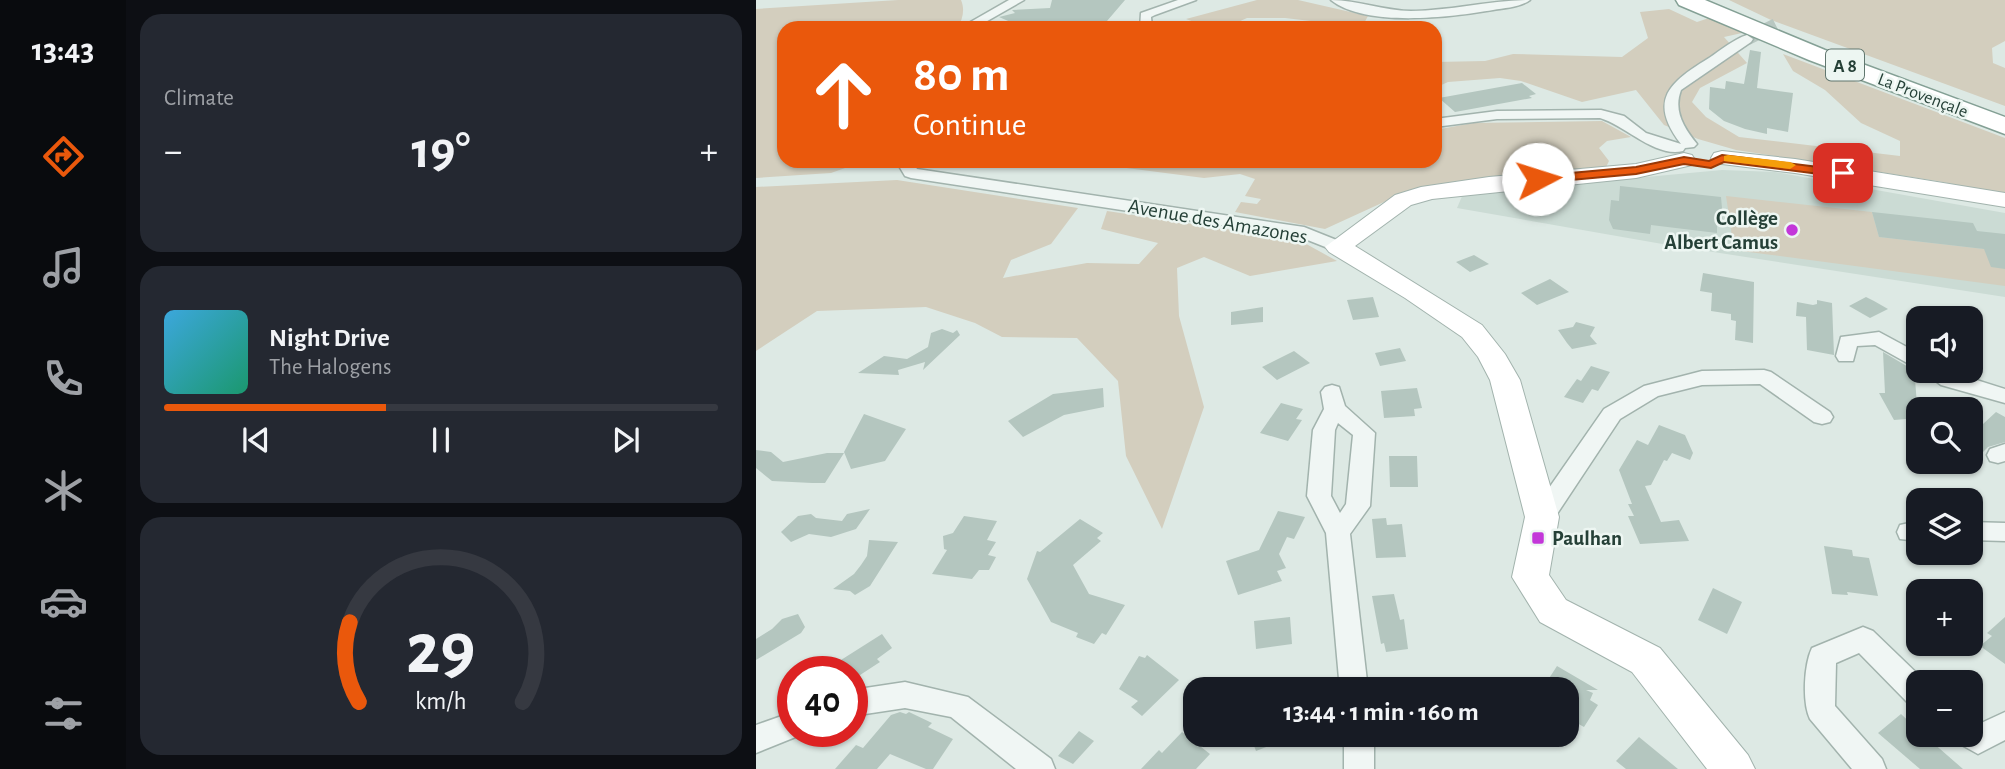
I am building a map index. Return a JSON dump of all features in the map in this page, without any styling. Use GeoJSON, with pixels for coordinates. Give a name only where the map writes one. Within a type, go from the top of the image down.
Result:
{"type":"FeatureCollection","features":[{"type":"Feature","properties":{"kind":"highway","name":"La Provençale"},"geometry":{"type":"LineString","coordinates":[[1687,0],[1806,50],[2005,126]]}},
{"type":"Feature","properties":{"kind":"highway","name":"La Provençale"},"geometry":{"type":"LineString","coordinates":[[1710,0],[2005,114]]}},
{"type":"Feature","properties":{"kind":"street"},"geometry":{"type":"LineString","coordinates":[[979,21],[1017,0]]}},
{"type":"Feature","properties":{"kind":"street"},"geometry":{"type":"LineString","coordinates":[[1145,21],[1145,16],[1151,12],[1190,0]]}},
{"type":"Feature","properties":{"kind":"street"},"geometry":{"type":"LineString","coordinates":[[1337,0],[1363,11],[1395,15],[1438,14],[1524,0]]}},
{"type":"Feature","properties":{"kind":"street"},"geometry":{"type":"LineString","coordinates":[[1684,151],[1671,103],[1676,87],[1747,39]]}},
{"type":"Feature","properties":{"kind":"street"},"geometry":{"type":"LineString","coordinates":[[1442,122],[1469,117],[1601,114],[1619,119],[1641,136],[1684,151],[1711,165],[1722,158],[1795,166],[2005,200]]}},
{"type":"Feature","properties":{"kind":"street"},"geometry":{"type":"LineString","coordinates":[[1338,247],[1403,200],[1429,192],[1636,171],[1684,151]]}},
{"type":"Feature","properties":{"kind":"street","name":"Avenue des Amazones"},"geometry":{"type":"LineString","coordinates":[[908,168],[911,173],[1304,232],[1338,247],[1414,292],[1472,331],[1491,354],[1505,380],[1542,517],[1530,577],[1553,611],[1646,660],[1733,769]]}},
{"type":"Feature","properties":{"kind":"street"},"geometry":{"type":"LineString","coordinates":[[1846,356],[1848,341],[1879,338],[1906,355]]}},
{"type":"Feature","properties":{"kind":"street"},"geometry":{"type":"LineString","coordinates":[[1542,517],[1612,414],[1651,391],[1702,378],[1764,377],[1822,417]]}},
{"type":"Feature","properties":{"kind":"street"},"geometry":{"type":"LineString","coordinates":[[1941,383],[2005,396]]}},
{"type":"Feature","properties":{"kind":"street"},"geometry":{"type":"LineString","coordinates":[[1338,533],[1358,506],[1364,433],[1334,400],[1324,430],[1319,496],[1338,533],[1353,677]]}},
{"type":"Feature","properties":{"kind":"street"},"geometry":{"type":"LineString","coordinates":[[1983,531],[2005,532]]}},
{"type":"Feature","properties":{"kind":"street"},"geometry":{"type":"LineString","coordinates":[[1871,769],[1820,710],[1822,656],[1863,639],[1906,682]]}},
{"type":"Feature","properties":{"kind":"street"},"geometry":{"type":"LineString","coordinates":[[868,701],[905,695],[958,706],[1040,769]]}},
{"type":"Feature","properties":{"kind":"street"},"geometry":{"type":"LineString","coordinates":[[1983,737],[2005,725]]}},
{"type":"Feature","properties":{"kind":"street"},"geometry":{"type":"LineString","coordinates":[[756,739],[777,731]]}},
{"type":"Feature","properties":{"kind":"street"},"geometry":{"type":"LineString","coordinates":[[1359,747],[1359,769]]}},
{"type":"Feature","properties":{"kind":"shaded area"},"geometry":{"type":"Polygon","coordinates":[[[898,0],[961,0],[963,7],[960,21],[777,21],[777,168],[845,168],[831,173],[756,178],[756,9],[898,0]]]}},
{"type":"Feature","properties":{"kind":"shaded area"},"geometry":{"type":"Polygon","coordinates":[[[1257,0],[1298,0],[1368,16],[1365,21],[1285,18],[1247,18],[1240,21],[1186,19],[1257,0]]]}},
{"type":"Feature","properties":{"kind":"shaded area"},"geometry":{"type":"Polygon","coordinates":[[[1729,0],[2005,0],[2005,41],[1992,48],[1993,63],[2005,68],[2005,106],[1771,20],[1729,0]]]}},
{"type":"Feature","properties":{"kind":"shaded area"},"geometry":{"type":"Polygon","coordinates":[[[1669,9],[1697,22],[1709,18],[1742,33],[1724,37],[1747,63],[1700,88],[1692,102],[1706,117],[1739,137],[1900,156],[1900,141],[1861,123],[1825,90],[1793,71],[1783,54],[2005,138],[2005,194],[1736,150],[1664,125],[1636,90],[1582,102],[1521,81],[1500,78],[1442,85],[1442,62],[1485,61],[1513,54],[1622,57],[1648,38],[1640,12],[1669,9]]]}},
{"type":"Feature","properties":{"kind":"shaded area"},"geometry":{"type":"Polygon","coordinates":[[[1602,121],[1631,137],[1607,141],[1599,148],[1609,161],[1604,171],[1447,184],[1408,191],[1325,229],[1235,212],[1241,202],[1257,204],[1261,199],[1245,196],[1255,179],[1240,174],[1204,178],[1126,168],[1442,168],[1442,129],[1473,123],[1602,121]]]}},
{"type":"Feature","properties":{"kind":"shaded area","name":"Collège Albert Camus"},"geometry":{"type":"Polygon","coordinates":[[[1722,170],[1775,172],[2005,213],[2005,297],[1668,245],[1457,208],[1463,194],[1722,170]]]}},
{"type":"Feature","properties":{"kind":"shaded area"},"geometry":{"type":"Polygon","coordinates":[[[897,180],[1078,208],[1051,244],[1011,260],[1003,278],[1087,263],[1139,264],[1158,243],[1101,229],[1107,211],[1299,240],[1337,261],[1250,276],[1204,257],[1177,268],[1179,316],[1204,407],[1162,529],[1126,456],[1118,381],[1077,338],[1002,337],[975,323],[926,307],[817,311],[756,351],[756,187],[897,180]]]}},
{"type":"Feature","properties":{"kind":"shaded area"},"geometry":{"type":"Polygon","coordinates":[[[1726,196],[1872,212],[1879,237],[1984,249],[2005,269],[2005,286],[1734,250],[1726,196]]]}},
{"type":"Feature","properties":{"kind":"building"},"geometry":{"type":"Polygon","coordinates":[[[1052,0],[1125,0],[1107,21],[1008,21],[999,17],[1015,13],[1012,10],[1050,8],[1052,0]]]}},
{"type":"Feature","properties":{"kind":"building"},"geometry":{"type":"Polygon","coordinates":[[[1750,50],[1761,52],[1757,88],[1793,93],[1788,132],[1767,128],[1767,134],[1745,129],[1724,121],[1709,109],[1710,87],[1725,89],[1726,81],[1744,84],[1750,50]]]}},
{"type":"Feature","properties":{"kind":"building"},"geometry":{"type":"Polygon","coordinates":[[[1522,83],[1536,94],[1529,96],[1532,98],[1455,112],[1442,101],[1442,97],[1522,83]]]}},
{"type":"Feature","properties":{"kind":"building"},"geometry":{"type":"Polygon","coordinates":[[[1620,186],[1721,197],[1723,219],[1717,218],[1717,233],[1651,225],[1650,234],[1613,229],[1609,220],[1611,200],[1619,201],[1620,186]]]}},
{"type":"Feature","properties":{"kind":"building"},"geometry":{"type":"Polygon","coordinates":[[[1872,212],[1973,223],[1977,231],[2005,234],[2005,269],[1991,267],[1984,249],[1879,237],[1872,212]]]}},
{"type":"Feature","properties":{"kind":"building"},"geometry":{"type":"Polygon","coordinates":[[[1474,255],[1489,264],[1470,272],[1456,262],[1474,255]]]}},
{"type":"Feature","properties":{"kind":"building"},"geometry":{"type":"Polygon","coordinates":[[[1703,273],[1754,282],[1753,343],[1735,340],[1736,321],[1731,320],[1731,314],[1711,311],[1712,293],[1700,291],[1703,273]]]}},
{"type":"Feature","properties":{"kind":"building"},"geometry":{"type":"Polygon","coordinates":[[[1550,279],[1569,292],[1537,305],[1521,293],[1550,279]]]}},
{"type":"Feature","properties":{"kind":"building"},"geometry":{"type":"Polygon","coordinates":[[[1373,297],[1379,317],[1353,320],[1347,300],[1373,297]]]}},
{"type":"Feature","properties":{"kind":"building"},"geometry":{"type":"Polygon","coordinates":[[[1866,297],[1888,309],[1870,318],[1849,306],[1866,297]]]}},
{"type":"Feature","properties":{"kind":"building"},"geometry":{"type":"Polygon","coordinates":[[[1817,300],[1832,303],[1834,355],[1807,350],[1806,317],[1796,316],[1797,302],[1813,305],[1817,304],[1817,300]]]}},
{"type":"Feature","properties":{"kind":"building"},"geometry":{"type":"Polygon","coordinates":[[[1263,307],[1263,322],[1231,325],[1231,312],[1263,307]]]}},
{"type":"Feature","properties":{"kind":"building"},"geometry":{"type":"Polygon","coordinates":[[[1576,322],[1595,327],[1590,336],[1597,344],[1572,349],[1558,330],[1573,327],[1576,322]]]}},
{"type":"Feature","properties":{"kind":"building"},"geometry":{"type":"Polygon","coordinates":[[[942,329],[953,333],[957,330],[960,335],[923,370],[925,362],[898,370],[899,375],[858,373],[884,356],[907,359],[928,347],[931,333],[942,329]]]}},
{"type":"Feature","properties":{"kind":"building"},"geometry":{"type":"Polygon","coordinates":[[[1400,348],[1406,361],[1380,366],[1375,353],[1400,348]]]}},
{"type":"Feature","properties":{"kind":"building"},"geometry":{"type":"Polygon","coordinates":[[[1294,351],[1310,363],[1277,380],[1262,367],[1294,351]]]}},
{"type":"Feature","properties":{"kind":"building"},"geometry":{"type":"Polygon","coordinates":[[[1883,352],[1906,366],[1906,383],[1915,383],[1916,397],[1906,397],[1906,419],[1894,420],[1879,393],[1885,393],[1883,352]]]}},
{"type":"Feature","properties":{"kind":"building"},"geometry":{"type":"Polygon","coordinates":[[[1591,366],[1610,372],[1598,391],[1592,389],[1583,403],[1564,397],[1577,379],[1581,381],[1591,366]]]}},
{"type":"Feature","properties":{"kind":"building"},"geometry":{"type":"Polygon","coordinates":[[[1103,388],[1104,407],[1064,415],[1023,437],[1008,421],[1053,394],[1103,388]]]}},
{"type":"Feature","properties":{"kind":"building"},"geometry":{"type":"Polygon","coordinates":[[[1417,388],[1422,408],[1414,409],[1415,416],[1384,418],[1381,391],[1417,388]]]}},
{"type":"Feature","properties":{"kind":"building"},"geometry":{"type":"Polygon","coordinates":[[[1281,403],[1303,409],[1296,419],[1302,420],[1288,441],[1260,433],[1281,403]]]}},
{"type":"Feature","properties":{"kind":"building"},"geometry":{"type":"Polygon","coordinates":[[[1996,412],[2005,417],[2005,442],[1988,447],[1983,452],[1983,424],[1996,412]]]}},
{"type":"Feature","properties":{"kind":"building"},"geometry":{"type":"Polygon","coordinates":[[[864,414],[906,429],[885,461],[851,469],[844,452],[864,414]]]}},
{"type":"Feature","properties":{"kind":"building"},"geometry":{"type":"Polygon","coordinates":[[[1659,425],[1685,435],[1693,453],[1690,460],[1672,453],[1667,461],[1664,460],[1651,485],[1645,486],[1661,522],[1679,520],[1689,541],[1640,544],[1628,516],[1634,516],[1628,504],[1632,504],[1619,470],[1637,440],[1648,445],[1659,425]]]}},
{"type":"Feature","properties":{"kind":"building"},"geometry":{"type":"Polygon","coordinates":[[[756,450],[771,452],[783,462],[827,453],[844,453],[825,483],[812,483],[772,481],[756,468],[756,450]]]}},
{"type":"Feature","properties":{"kind":"building"},"geometry":{"type":"Polygon","coordinates":[[[1389,456],[1417,456],[1418,487],[1390,487],[1389,456]]]}},
{"type":"Feature","properties":{"kind":"building"},"geometry":{"type":"Polygon","coordinates":[[[870,509],[856,529],[831,537],[809,534],[791,542],[781,532],[798,516],[811,514],[816,518],[842,521],[847,514],[870,509]]]}},
{"type":"Feature","properties":{"kind":"building"},"geometry":{"type":"Polygon","coordinates":[[[1278,511],[1305,517],[1294,539],[1287,537],[1279,554],[1286,568],[1277,571],[1282,581],[1238,595],[1226,561],[1259,550],[1278,511]]]}},
{"type":"Feature","properties":{"kind":"building"},"geometry":{"type":"Polygon","coordinates":[[[964,516],[997,521],[987,540],[996,542],[988,555],[996,557],[989,570],[979,570],[972,579],[932,574],[947,550],[944,549],[943,536],[953,533],[964,516]]]}},
{"type":"Feature","properties":{"kind":"building"},"geometry":{"type":"Polygon","coordinates":[[[1386,518],[1387,525],[1402,524],[1406,557],[1376,558],[1372,519],[1386,518]]]}},
{"type":"Feature","properties":{"kind":"building"},"geometry":{"type":"Polygon","coordinates":[[[1080,519],[1103,533],[1097,538],[1101,541],[1073,565],[1089,594],[1125,605],[1106,635],[1102,633],[1094,644],[1076,637],[1078,633],[1051,622],[1027,579],[1037,551],[1040,552],[1080,519]]]}},
{"type":"Feature","properties":{"kind":"building"},"geometry":{"type":"Polygon","coordinates":[[[869,540],[898,542],[870,586],[855,595],[850,591],[833,589],[854,574],[861,565],[867,556],[869,540]]]}},
{"type":"Feature","properties":{"kind":"building"},"geometry":{"type":"Polygon","coordinates":[[[1824,546],[1852,550],[1853,556],[1869,558],[1878,596],[1847,592],[1848,595],[1832,594],[1824,546]]]}},
{"type":"Feature","properties":{"kind":"building"},"geometry":{"type":"Polygon","coordinates":[[[1713,588],[1742,602],[1727,634],[1698,620],[1713,588]]]}},
{"type":"Feature","properties":{"kind":"building"},"geometry":{"type":"Polygon","coordinates":[[[1394,594],[1400,620],[1404,619],[1408,649],[1386,652],[1384,643],[1381,644],[1372,596],[1394,594]]]}},
{"type":"Feature","properties":{"kind":"building"},"geometry":{"type":"Polygon","coordinates":[[[798,614],[805,627],[801,633],[756,660],[756,639],[782,619],[798,614]]]}},
{"type":"Feature","properties":{"kind":"building"},"geometry":{"type":"Polygon","coordinates":[[[1290,617],[1292,644],[1256,649],[1254,621],[1290,617]]]}},
{"type":"Feature","properties":{"kind":"building"},"geometry":{"type":"Polygon","coordinates":[[[2005,617],[2005,664],[1983,648],[1983,644],[1992,636],[1987,633],[2005,617]]]}},
{"type":"Feature","properties":{"kind":"building"},"geometry":{"type":"Polygon","coordinates":[[[882,634],[892,648],[877,659],[880,662],[868,670],[868,656],[847,656],[882,634]]]}},
{"type":"Feature","properties":{"kind":"building"},"geometry":{"type":"Polygon","coordinates":[[[1147,655],[1179,680],[1142,716],[1131,707],[1138,701],[1119,689],[1139,656],[1145,658],[1147,655]]]}},
{"type":"Feature","properties":{"kind":"building"},"geometry":{"type":"Polygon","coordinates":[[[1557,666],[1576,677],[1550,677],[1557,666]]]}},
{"type":"Feature","properties":{"kind":"building"},"geometry":{"type":"Polygon","coordinates":[[[1579,679],[1598,690],[1586,690],[1593,693],[1590,700],[1598,705],[1584,727],[1579,724],[1579,679]]]}},
{"type":"Feature","properties":{"kind":"building"},"geometry":{"type":"Polygon","coordinates":[[[909,712],[932,723],[928,727],[953,739],[933,769],[926,769],[890,754],[877,769],[835,769],[854,747],[868,747],[868,742],[891,715],[909,712]]]}},
{"type":"Feature","properties":{"kind":"building"},"geometry":{"type":"Polygon","coordinates":[[[1901,714],[1906,719],[1906,747],[1938,747],[1963,769],[1920,769],[1878,733],[1901,714]]]}},
{"type":"Feature","properties":{"kind":"building"},"geometry":{"type":"Polygon","coordinates":[[[1079,731],[1094,741],[1073,764],[1058,756],[1079,731]]]}},
{"type":"Feature","properties":{"kind":"building"},"geometry":{"type":"Polygon","coordinates":[[[1182,732],[1183,747],[1201,747],[1210,754],[1196,769],[1141,769],[1159,750],[1162,753],[1182,732]]]}},
{"type":"Feature","properties":{"kind":"building"},"geometry":{"type":"Polygon","coordinates":[[[1639,737],[1678,769],[1626,769],[1616,761],[1639,737]]]}},
{"type":"Feature","properties":{"kind":"tunnel"},"geometry":{"type":"LineString","coordinates":[[1747,39],[1781,22]]}},
{"type":"Feature","properties":{"kind":"slow traffic"},"geometry":{"type":"LineString","coordinates":[[1728,159],[1790,165]]}},
{"type":"Feature","properties":{"kind":"place","name":"Collège Albert Camus"},"geometry":{"type":"Point","coordinates":[1792,230]}},
{"type":"Feature","properties":{"kind":"place","name":"Paulhan"},"geometry":{"type":"Point","coordinates":[1538,538]}},
{"type":"Feature","properties":{"kind":"route"},"geometry":{"type":"LineString","coordinates":[[1538,179],[1636,171],[1684,160],[1711,165],[1722,158],[1843,173]]}}]}
